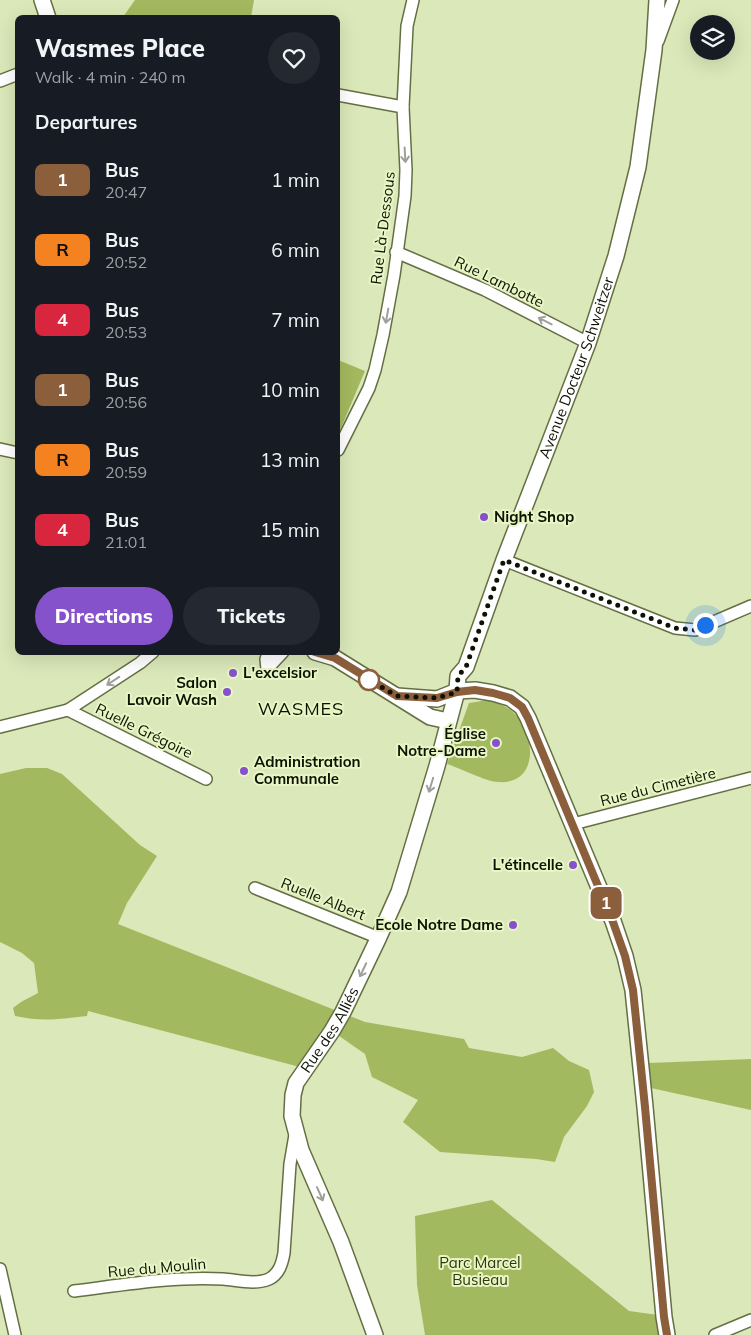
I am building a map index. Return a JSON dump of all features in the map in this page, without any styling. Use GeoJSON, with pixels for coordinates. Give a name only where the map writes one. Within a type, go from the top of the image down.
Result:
{"type":"FeatureCollection","features":[{"type":"Feature","properties":{"kind":"street"},"geometry":{"type":"LineString","coordinates":[[42,0],[47,15]]}},
{"type":"Feature","properties":{"kind":"street","name":"Rue Là-Dessous"},"geometry":{"type":"LineString","coordinates":[[340,446],[369,388],[384,335],[405,196],[406,170],[403,106],[407,26],[412,0]]}},
{"type":"Feature","properties":{"kind":"street","name":"Avenue Docteur Schweitzer"},"geometry":{"type":"LineString","coordinates":[[463,691],[470,679],[466,667],[504,560],[588,343],[616,256],[638,168],[654,50],[657,0]]}},
{"type":"Feature","properties":{"kind":"street"},"geometry":{"type":"LineString","coordinates":[[654,50],[673,0]]}},
{"type":"Feature","properties":{"kind":"street"},"geometry":{"type":"LineString","coordinates":[[0,81],[15,75]]}},
{"type":"Feature","properties":{"kind":"street"},"geometry":{"type":"LineString","coordinates":[[340,95],[403,106]]}},
{"type":"Feature","properties":{"kind":"street","name":"Rue Lambotte"},"geometry":{"type":"LineString","coordinates":[[396,252],[485,290],[588,343]]}},
{"type":"Feature","properties":{"kind":"street"},"geometry":{"type":"LineString","coordinates":[[0,448],[15,453]]}},
{"type":"Feature","properties":{"kind":"street"},"geometry":{"type":"LineString","coordinates":[[504,560],[675,628],[695,630],[751,606]]}},
{"type":"Feature","properties":{"kind":"street"},"geometry":{"type":"LineString","coordinates":[[0,727],[68,710],[149,655]]}},
{"type":"Feature","properties":{"kind":"street"},"geometry":{"type":"LineString","coordinates":[[268,655],[266,660],[267,669],[280,655]]}},
{"type":"Feature","properties":{"kind":"street"},"geometry":{"type":"LineString","coordinates":[[333,655],[430,717],[448,721],[463,691]]}},
{"type":"Feature","properties":{"kind":"street"},"geometry":{"type":"LineString","coordinates":[[397,696],[437,698],[463,691],[493,693],[510,698],[522,707],[528,718],[573,824],[613,922],[625,956],[633,990],[667,1335]]}},
{"type":"Feature","properties":{"kind":"street","name":"Ruelle Grégoire"},"geometry":{"type":"LineString","coordinates":[[68,710],[206,779]]}},
{"type":"Feature","properties":{"kind":"street","name":"Rue des Alliés"},"geometry":{"type":"LineString","coordinates":[[375,1335],[341,1242],[301,1150],[292,1110],[293,1095],[296,1083],[336,1024],[379,938],[399,892],[437,766],[448,721]]}},
{"type":"Feature","properties":{"kind":"street","name":"Rue du Cimetière"},"geometry":{"type":"LineString","coordinates":[[573,824],[751,778]]}},
{"type":"Feature","properties":{"kind":"street","name":"Ruelle Albert"},"geometry":{"type":"LineString","coordinates":[[255,888],[379,938]]}},
{"type":"Feature","properties":{"kind":"street","name":"Rue du Moulin"},"geometry":{"type":"LineString","coordinates":[[74,1291],[198,1277],[258,1281],[269,1279],[277,1273],[282,1264],[284,1254],[290,1164],[296,1131]]}},
{"type":"Feature","properties":{"kind":"street"},"geometry":{"type":"LineString","coordinates":[[0,1269],[15,1335]]}},
{"type":"Feature","properties":{"kind":"street"},"geometry":{"type":"LineString","coordinates":[[715,1335],[751,1320]]}},
{"type":"Feature","properties":{"kind":"green space"},"geometry":{"type":"Polygon","coordinates":[[[135,0],[254,0],[251,15],[124,15],[135,0]]]}},
{"type":"Feature","properties":{"kind":"green space"},"geometry":{"type":"Polygon","coordinates":[[[340,361],[365,371],[340,430],[340,361]]]}},
{"type":"Feature","properties":{"kind":"green space"},"geometry":{"type":"Polygon","coordinates":[[[488,700],[512,711],[522,723],[527,734],[530,757],[527,767],[521,776],[511,781],[493,781],[447,764],[469,703],[488,700]]]}},
{"type":"Feature","properties":{"kind":"green space"},"geometry":{"type":"Polygon","coordinates":[[[26,768],[47,768],[62,774],[140,845],[157,856],[127,903],[118,924],[365,1022],[464,1039],[469,1048],[522,1057],[553,1048],[569,1061],[589,1070],[594,1092],[587,1106],[564,1137],[555,1162],[440,1152],[403,1122],[418,1100],[372,1077],[365,1054],[332,1031],[308,1065],[296,1066],[88,1011],[87,1016],[59,1019],[34,1019],[15,1016],[13,1008],[38,993],[34,963],[22,953],[0,942],[0,774],[26,768]]]}},
{"type":"Feature","properties":{"kind":"green space"},"geometry":{"type":"Polygon","coordinates":[[[751,1059],[751,1110],[651,1088],[649,1063],[751,1059]]]}},
{"type":"Feature","properties":{"kind":"green space","name":"Parc Marcel Busieau"},"geometry":{"type":"Polygon","coordinates":[[[492,1200],[629,1311],[658,1315],[662,1335],[425,1335],[417,1285],[415,1216],[492,1200]]]}},
{"type":"Feature","properties":{"kind":"bus line","name":"1"},"geometry":{"type":"LineString","coordinates":[[321,655],[335,658],[397,696],[437,698],[457,692],[475,690],[493,693],[510,698],[522,707],[528,718],[613,922],[625,956],[633,990],[667,1335]]}},
{"type":"Feature","properties":{"kind":"place","name":"Night Shop"},"geometry":{"type":"Point","coordinates":[484,517]}},
{"type":"Feature","properties":{"kind":"place","name":"L'excelsior"},"geometry":{"type":"Point","coordinates":[233,673]}},
{"type":"Feature","properties":{"kind":"place","name":"Salon Lavoir Wash"},"geometry":{"type":"Point","coordinates":[227,692]}},
{"type":"Feature","properties":{"kind":"place","name":"Église Notre-Dame"},"geometry":{"type":"Point","coordinates":[496,743]}},
{"type":"Feature","properties":{"kind":"place","name":"Administration Communale"},"geometry":{"type":"Point","coordinates":[244,771]}},
{"type":"Feature","properties":{"kind":"place","name":"L'étincelle"},"geometry":{"type":"Point","coordinates":[573,865]}},
{"type":"Feature","properties":{"kind":"place","name":"Ecole Notre Dame"},"geometry":{"type":"Point","coordinates":[513,925]}},
{"type":"Feature","properties":{"kind":"district","name":"WASMES"},"geometry":{"type":"Point","coordinates":[301,709]}},
{"type":"Feature","properties":{"kind":"route"},"geometry":{"type":"LineString","coordinates":[[369,680],[397,696],[437,698],[457,692],[458,676],[466,667],[504,560],[675,628],[695,630],[705,625]]}}]}
